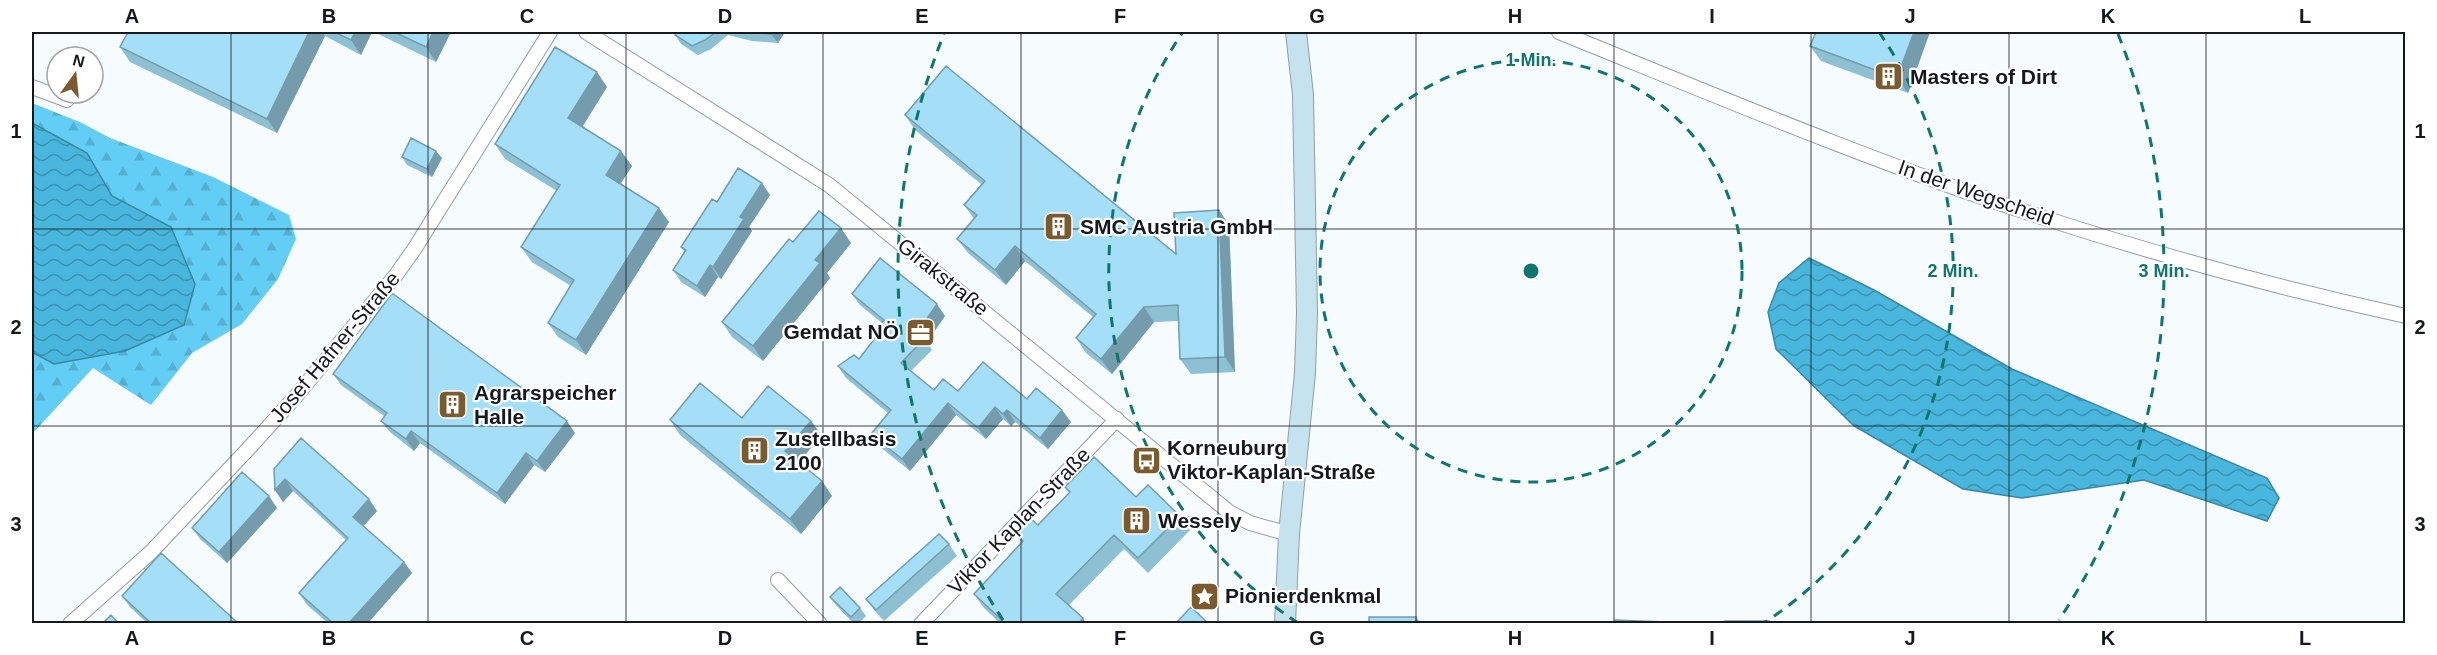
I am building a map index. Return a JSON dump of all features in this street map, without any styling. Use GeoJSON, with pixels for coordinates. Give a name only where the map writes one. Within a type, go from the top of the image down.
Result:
{"type":"FeatureCollection","features":[{"type":"Feature","properties":{"kind":"main road"},"geometry":{"type":"LineString","coordinates":[[1285,620],[1288,534],[1305,373],[1307,313],[1303,95],[1296,32]]}},
{"type":"Feature","properties":{"kind":"street","name":"Josef Hafner-Straße"},"geometry":{"type":"LineString","coordinates":[[70,624],[151,552],[186,516],[297,396],[389,284],[415,248],[550,32]]}},
{"type":"Feature","properties":{"kind":"street","name":"Girakstraße"},"geometry":{"type":"LineString","coordinates":[[586,32],[829,185],[1229,512],[1250,523],[1288,534]]}},
{"type":"Feature","properties":{"kind":"street","name":"In der Wegscheid"},"geometry":{"type":"LineString","coordinates":[[1559,32],[1827,139],[2037,215],[2173,257],[2406,316]]}},
{"type":"Feature","properties":{"kind":"street","name":"Viktor Kaplan-Straße"},"geometry":{"type":"LineString","coordinates":[[921,624],[1117,419]]}},
{"type":"Feature","properties":{"kind":"street"},"geometry":{"type":"LineString","coordinates":[[778,580],[820,624]]}},
{"type":"Feature","properties":{"kind":"green space"},"geometry":{"type":"Polygon","coordinates":[[[32,103],[82,123],[110,138],[213,177],[289,215],[296,239],[278,279],[242,324],[192,353],[151,405],[93,368],[32,434],[32,352],[54,364],[125,351],[184,325],[171,227],[112,196],[86,153],[32,123],[32,103]]]}},
{"type":"Feature","properties":{"kind":"water"},"geometry":{"type":"Polygon","coordinates":[[[32,123],[87,153],[112,196],[171,227],[195,284],[184,325],[125,351],[54,364],[32,352],[32,123]]]}},
{"type":"Feature","properties":{"kind":"water"},"geometry":{"type":"Polygon","coordinates":[[[1809,258],[1874,290],[2012,369],[2267,478],[2279,498],[2267,521],[2144,480],[2022,498],[1963,489],[1854,426],[1776,349],[1768,312],[1779,283],[1809,258]]]}},
{"type":"Feature","properties":{"kind":"building"},"geometry":{"type":"Polygon","coordinates":[[[128,32],[309,32],[267,119],[120,47],[128,32]]]}},
{"type":"Feature","properties":{"kind":"building"},"geometry":{"type":"Polygon","coordinates":[[[334,32],[355,32],[351,40],[334,32]]]}},
{"type":"Feature","properties":{"kind":"building"},"geometry":{"type":"Polygon","coordinates":[[[394,32],[433,32],[426,47],[394,32]]]}},
{"type":"Feature","properties":{"kind":"building"},"geometry":{"type":"Polygon","coordinates":[[[677,32],[716,32],[692,46],[675,35],[677,32]]]}},
{"type":"Feature","properties":{"kind":"building"},"geometry":{"type":"Polygon","coordinates":[[[745,32],[773,32],[771,34],[745,32]]]}},
{"type":"Feature","properties":{"kind":"building","name":"Masters of Dirt"},"geometry":{"type":"Polygon","coordinates":[[[1816,32],[1914,32],[1897,78],[1810,46],[1816,32]]]}},
{"type":"Feature","properties":{"kind":"building"},"geometry":{"type":"Polygon","coordinates":[[[555,47],[597,72],[568,118],[621,151],[606,175],[659,208],[576,340],[548,323],[574,280],[521,247],[560,185],[495,144],[555,47]]]}},
{"type":"Feature","properties":{"kind":"building","name":"SMC Austria GmbH"},"geometry":{"type":"Polygon","coordinates":[[[946,66],[1176,254],[1174,213],[1219,210],[1225,357],[1180,359],[1178,305],[1144,307],[1101,359],[1076,338],[1096,314],[1015,246],[995,270],[957,239],[977,215],[964,205],[985,181],[905,115],[946,66]]]}},
{"type":"Feature","properties":{"kind":"building"},"geometry":{"type":"Polygon","coordinates":[[[411,138],[436,151],[427,169],[402,157],[411,138]]]}},
{"type":"Feature","properties":{"kind":"building"},"geometry":{"type":"Polygon","coordinates":[[[738,168],[762,183],[740,217],[744,219],[713,267],[710,265],[697,286],[673,270],[686,250],[681,247],[712,199],[717,202],[738,168]]]}},
{"type":"Feature","properties":{"kind":"building"},"geometry":{"type":"Polygon","coordinates":[[[819,211],[841,228],[815,260],[820,263],[753,346],[722,322],[789,239],[793,242],[819,211]]]}},
{"type":"Feature","properties":{"kind":"building"},"geometry":{"type":"Polygon","coordinates":[[[880,258],[937,304],[917,333],[924,339],[901,363],[934,390],[943,379],[958,391],[983,362],[1027,399],[1036,388],[1062,410],[1040,438],[1007,410],[1003,414],[995,407],[978,428],[948,403],[902,459],[871,434],[891,410],[838,366],[854,355],[859,359],[876,337],[877,329],[884,320],[852,294],[880,258]]]}},
{"type":"Feature","properties":{"kind":"building","name":"Agrarspeicher Halle"},"geometry":{"type":"Polygon","coordinates":[[[392,293],[567,421],[537,461],[526,453],[497,493],[411,431],[406,439],[381,421],[387,413],[333,374],[392,293]]]}},
{"type":"Feature","properties":{"kind":"building","name":"Zustellbasis 2100"},"geometry":{"type":"Polygon","coordinates":[[[700,383],[742,418],[768,386],[811,421],[785,451],[822,481],[790,519],[670,420],[700,383]]]}},
{"type":"Feature","properties":{"kind":"building"},"geometry":{"type":"Polygon","coordinates":[[[301,438],[369,499],[353,517],[404,562],[348,624],[334,624],[299,593],[348,538],[285,479],[275,490],[274,469],[301,438]]]}},
{"type":"Feature","properties":{"kind":"building"},"geometry":{"type":"Polygon","coordinates":[[[1094,457],[1136,497],[1148,485],[1180,516],[1138,558],[1114,535],[1056,594],[1083,618],[1078,624],[1006,624],[974,594],[1023,541],[1015,534],[1030,518],[1038,525],[1070,492],[1065,487],[1094,457]]]}},
{"type":"Feature","properties":{"kind":"building"},"geometry":{"type":"Polygon","coordinates":[[[242,472],[269,496],[219,552],[192,528],[242,472]]]}},
{"type":"Feature","properties":{"kind":"building"},"geometry":{"type":"Polygon","coordinates":[[[939,534],[949,544],[876,610],[866,599],[939,534]]]}},
{"type":"Feature","properties":{"kind":"building"},"geometry":{"type":"Polygon","coordinates":[[[161,553],[239,624],[152,624],[122,596],[161,553]]]}},
{"type":"Feature","properties":{"kind":"building"},"geometry":{"type":"Polygon","coordinates":[[[840,587],[860,608],[851,617],[830,597],[840,587]]]}},
{"type":"Feature","properties":{"kind":"building"},"geometry":{"type":"Polygon","coordinates":[[[1191,607],[1209,624],[1181,624],[1178,621],[1191,607]]]}},
{"type":"Feature","properties":{"kind":"building"},"geometry":{"type":"Polygon","coordinates":[[[111,615],[119,624],[102,624],[111,615]]]}},
{"type":"Feature","properties":{"kind":"building"},"geometry":{"type":"Polygon","coordinates":[[[1369,617],[1416,617],[1416,624],[1369,624],[1369,617]]]}},
{"type":"Feature","properties":{"kind":"building"},"geometry":{"type":"Polygon","coordinates":[[[1615,620],[1666,622],[1666,624],[1615,624],[1615,620]]]}},
{"type":"Feature","properties":{"kind":"building"},"geometry":{"type":"Polygon","coordinates":[[[1725,621],[1769,621],[1769,624],[1725,624],[1725,621]]]}},
{"type":"Feature","properties":{"kind":"place","name":"Masters of Dirt"},"geometry":{"type":"Point","coordinates":[1889,77]}},
{"type":"Feature","properties":{"kind":"place","name":"SMC Austria GmbH"},"geometry":{"type":"Point","coordinates":[1059,227]}},
{"type":"Feature","properties":{"kind":"place","name":"Gemdat NÖ"},"geometry":{"type":"Point","coordinates":[920,332]}},
{"type":"Feature","properties":{"kind":"place","name":"Agrarspeicher Halle"},"geometry":{"type":"Point","coordinates":[453,405]}},
{"type":"Feature","properties":{"kind":"place","name":"Zustellbasis 2100"},"geometry":{"type":"Point","coordinates":[754,451]}},
{"type":"Feature","properties":{"kind":"place","name":"Korneuburg Viktor-Kaplan-Straße"},"geometry":{"type":"Point","coordinates":[1146,460]}},
{"type":"Feature","properties":{"kind":"place","name":"Wessely"},"geometry":{"type":"Point","coordinates":[1137,521]}},
{"type":"Feature","properties":{"kind":"place","name":"Pionierdenkmal"},"geometry":{"type":"Point","coordinates":[1204,596]}}]}
